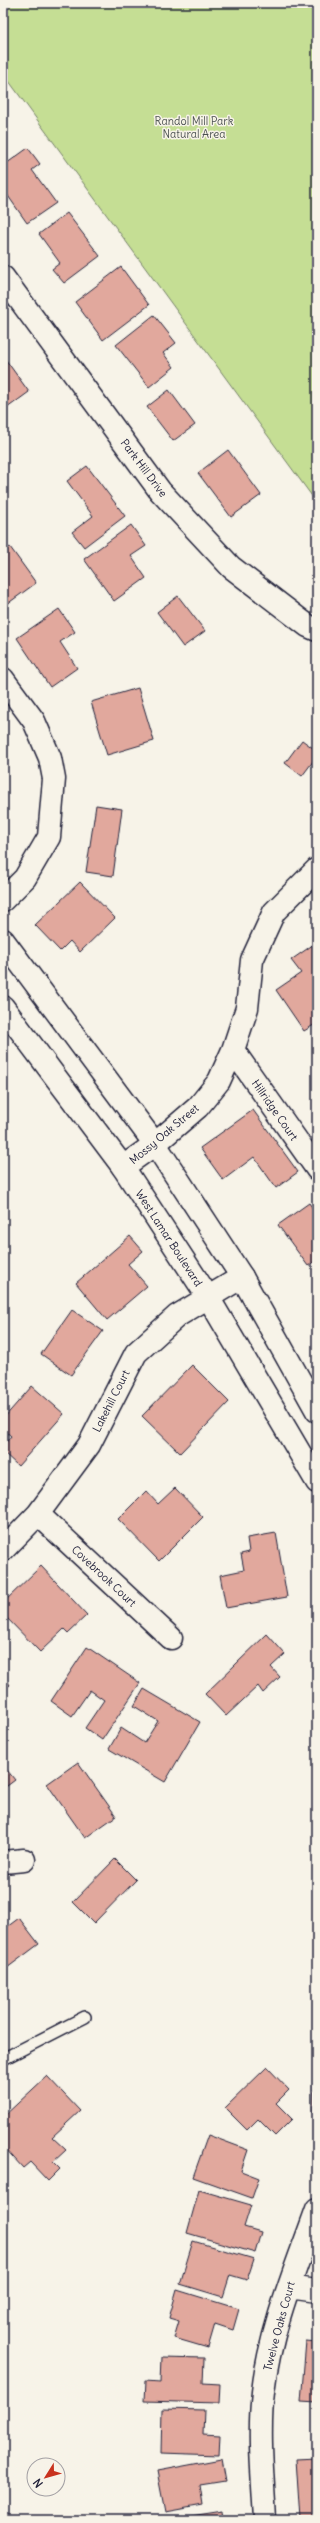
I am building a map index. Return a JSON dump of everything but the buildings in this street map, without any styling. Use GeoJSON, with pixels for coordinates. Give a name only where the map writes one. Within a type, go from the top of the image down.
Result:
{"type":"FeatureCollection","features":[{"type":"Feature","properties":{"kind":"street","name":"Park Hill Drive"},"geometry":{"type":"LineString","coordinates":[[3,277],[160,491],[231,567],[308,626],[317,630]]}},
{"type":"Feature","properties":{"kind":"street"},"geometry":{"type":"LineString","coordinates":[[3,679],[34,721],[50,758],[54,779],[49,837],[25,878],[3,900]]}},
{"type":"Feature","properties":{"kind":"street","name":"Mossy Oak Street"},"geometry":{"type":"LineString","coordinates":[[123,1167],[155,1144],[198,1107],[219,1081],[233,1050],[247,1008],[252,960],[274,912],[317,869]]}},
{"type":"Feature","properties":{"kind":"street"},"geometry":{"type":"LineString","coordinates":[[3,940],[155,1144],[242,1277],[317,1410]]}},
{"type":"Feature","properties":{"kind":"street","name":"West Lamar Boulevard"},"geometry":{"type":"LineString","coordinates":[[3,1007],[123,1167],[208,1297],[317,1482]]}},
{"type":"Feature","properties":{"kind":"street","name":"Hillridge Court"},"geometry":{"type":"LineString","coordinates":[[233,1050],[317,1169]]}},
{"type":"Feature","properties":{"kind":"street","name":"Lakehill Court"},"geometry":{"type":"LineString","coordinates":[[3,1550],[38,1514],[89,1445],[136,1353],[177,1316],[242,1277]]}},
{"type":"Feature","properties":{"kind":"street","name":"Covebrook Court"},"geometry":{"type":"LineString","coordinates":[[38,1514],[171,1638]]}},
{"type":"Feature","properties":{"kind":"street","name":"Twelve Oaks Court"},"geometry":{"type":"LineString","coordinates":[[264,2520],[260,2427],[263,2391],[271,2347],[289,2287],[317,2209]]}},
{"type":"Feature","properties":{"kind":"street"},"geometry":{"type":"LineString","coordinates":[[289,2287],[317,2290]]}},
{"type":"Feature","properties":{"kind":"lane"},"geometry":{"type":"LineString","coordinates":[[3,2060],[85,2017]]}},
{"type":"Feature","properties":{"kind":"green space","name":"Randol Mill Park Natural Area"},"geometry":{"type":"Polygon","coordinates":[[[3,3],[317,3],[317,503],[3,73],[3,3]]]}}]}
